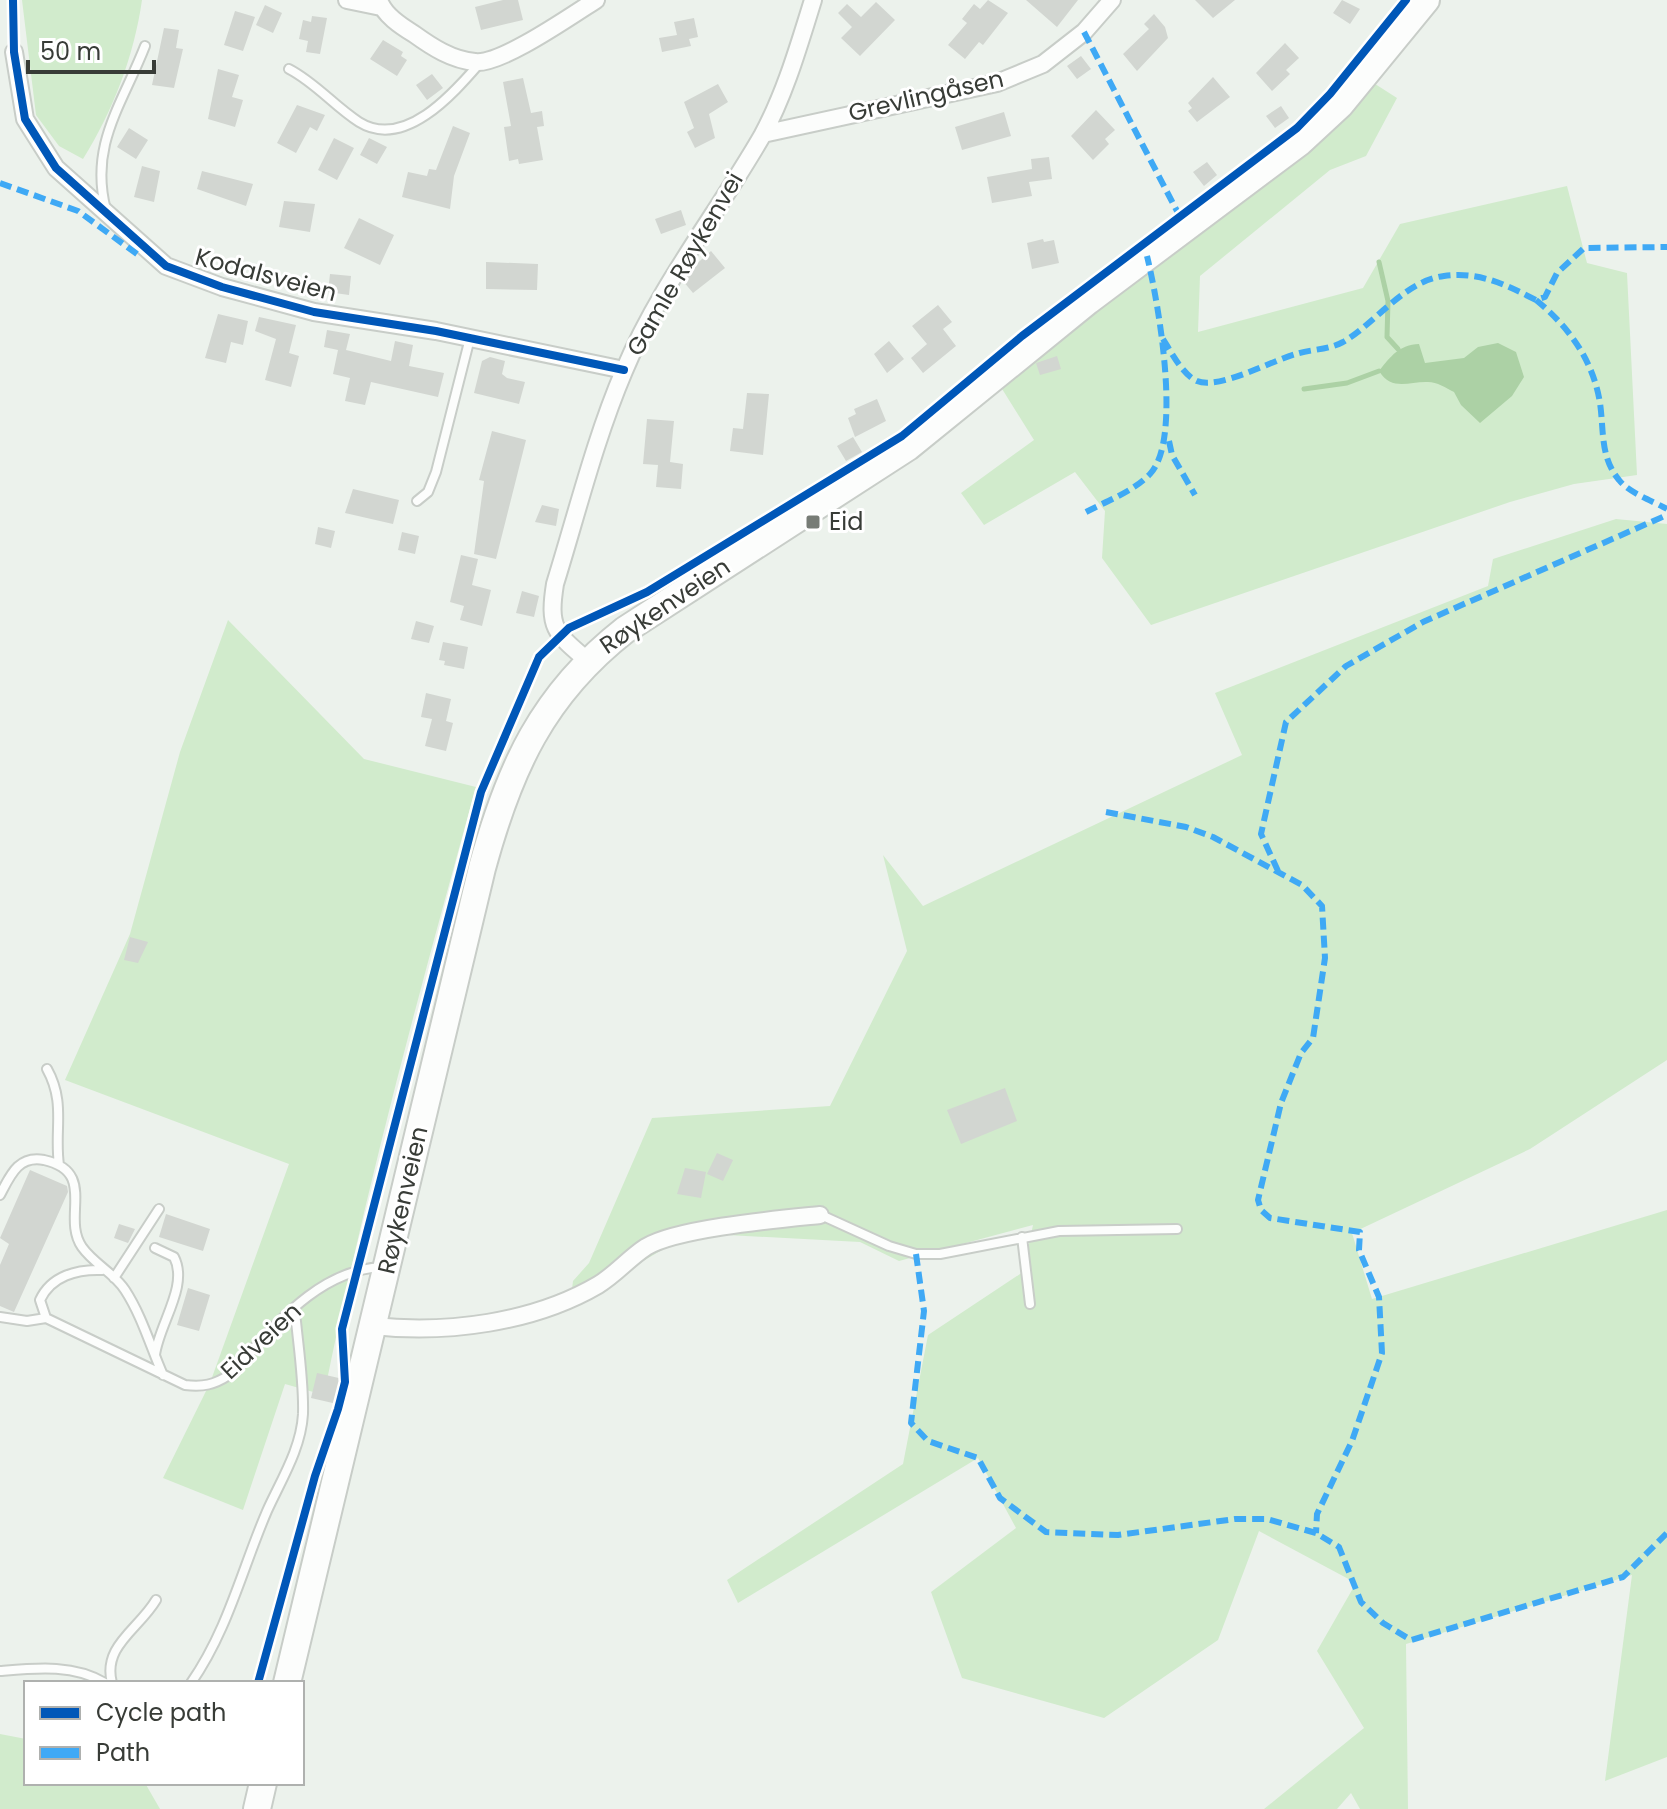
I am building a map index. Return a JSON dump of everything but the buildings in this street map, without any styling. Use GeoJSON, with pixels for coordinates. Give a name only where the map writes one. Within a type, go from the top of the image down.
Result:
{"type":"FeatureCollection","features":[{"type":"Feature","properties":{"kind":"main road","name":"Røykenveien"},"geometry":{"type":"LineString","coordinates":[[287,1681],[482,868],[502,798],[538,722],[588,661],[645,615],[827,501],[945,420],[1038,340],[1282,156],[1340,105],[1426,0]]}},
{"type":"Feature","properties":{"kind":"main road"},"geometry":{"type":"LineString","coordinates":[[257,1809],[263,1785]]}},
{"type":"Feature","properties":{"kind":"street"},"geometry":{"type":"LineString","coordinates":[[347,0],[380,4],[429,45],[452,57],[479,63],[535,39],[596,0]]}},
{"type":"Feature","properties":{"kind":"street","name":"Gamle Røykenvei"},"geometry":{"type":"LineString","coordinates":[[588,661],[558,636],[551,612],[555,584],[624,370],[668,286],[763,134],[786,80],[813,0]]}},
{"type":"Feature","properties":{"kind":"street","name":"Grevlingåsen"},"geometry":{"type":"LineString","coordinates":[[763,134],[997,83],[1043,64],[1084,32],[1111,0]]}},
{"type":"Feature","properties":{"kind":"street","name":"Kodalsveien"},"geometry":{"type":"LineString","coordinates":[[14,52],[25,119],[56,168],[166,266],[222,287],[314,312],[470,338],[624,370]]}},
{"type":"Feature","properties":{"kind":"street"},"geometry":{"type":"LineString","coordinates":[[373,1326],[443,1330],[488,1325],[595,1287],[647,1247],[670,1239],[740,1225],[820,1215]]}},
{"type":"Feature","properties":{"kind":"lane"},"geometry":{"type":"LineString","coordinates":[[107,214],[98,181],[102,144],[145,46]]}},
{"type":"Feature","properties":{"kind":"lane"},"geometry":{"type":"LineString","coordinates":[[289,69],[321,88],[359,122],[383,129],[413,122],[439,105],[479,63]]}},
{"type":"Feature","properties":{"kind":"lane"},"geometry":{"type":"LineString","coordinates":[[417,501],[428,492],[436,472],[470,338]]}},
{"type":"Feature","properties":{"kind":"lane"},"geometry":{"type":"LineString","coordinates":[[47,1069],[54,1081],[60,1114],[59,1165],[75,1186],[75,1231],[81,1245],[102,1270],[114,1278],[134,1306],[163,1376]]}},
{"type":"Feature","properties":{"kind":"lane"},"geometry":{"type":"LineString","coordinates":[[0,1195],[15,1168],[25,1161],[35,1159],[59,1165]]}},
{"type":"Feature","properties":{"kind":"lane"},"geometry":{"type":"LineString","coordinates":[[114,1278],[159,1209]]}},
{"type":"Feature","properties":{"kind":"lane"},"geometry":{"type":"LineString","coordinates":[[820,1215],[889,1246],[916,1254],[940,1254],[1059,1231],[1177,1229]]}},
{"type":"Feature","properties":{"kind":"lane"},"geometry":{"type":"LineString","coordinates":[[1022,1237],[1030,1304]]}},
{"type":"Feature","properties":{"kind":"lane"},"geometry":{"type":"LineString","coordinates":[[155,1248],[174,1257],[180,1276],[158,1335],[155,1356]]}},
{"type":"Feature","properties":{"kind":"lane","name":"Eidveien"},"geometry":{"type":"LineString","coordinates":[[46,1318],[185,1385],[215,1384],[316,1289],[337,1276],[359,1268],[387,1267]]}},
{"type":"Feature","properties":{"kind":"lane"},"geometry":{"type":"LineString","coordinates":[[0,1317],[27,1321],[46,1318],[40,1300],[46,1288],[73,1273],[102,1270]]}},
{"type":"Feature","properties":{"kind":"lane"},"geometry":{"type":"LineString","coordinates":[[192,1681],[208,1659],[240,1588],[266,1513],[296,1448],[303,1416],[295,1311]]}},
{"type":"Feature","properties":{"kind":"lane"},"geometry":{"type":"LineString","coordinates":[[112,1681],[109,1661],[113,1650],[144,1620],[156,1600]]}},
{"type":"Feature","properties":{"kind":"lane"},"geometry":{"type":"LineString","coordinates":[[0,1671],[62,1668],[90,1674],[102,1681]]}},
{"type":"Feature","properties":{"kind":"shaded area"},"geometry":{"type":"Polygon","coordinates":[[[22,0],[142,0],[134,42],[121,82],[104,122],[83,159],[59,146],[36,115],[22,0]]]}},
{"type":"Feature","properties":{"kind":"shaded area"},"geometry":{"type":"Polygon","coordinates":[[[1372,82],[1397,98],[1366,156],[1330,170],[1200,276],[1198,332],[1363,288],[1400,224],[1567,186],[1587,263],[1627,273],[1637,475],[1574,484],[1510,502],[1151,625],[1102,558],[1105,511],[1075,472],[984,525],[961,493],[1034,440],[999,384],[1372,82]]]}},
{"type":"Feature","properties":{"kind":"shaded area"},"geometry":{"type":"Polygon","coordinates":[[[1498,343],[1516,352],[1524,377],[1512,396],[1480,423],[1461,405],[1454,392],[1445,387],[1428,382],[1395,383],[1379,371],[1396,352],[1412,345],[1419,344],[1425,363],[1464,358],[1478,347],[1498,343]]]}},
{"type":"Feature","properties":{"kind":"shaded area"},"geometry":{"type":"Polygon","coordinates":[[[1616,519],[1667,524],[1667,1060],[1530,1149],[1352,1233],[1372,1299],[1667,1210],[1667,1757],[1605,1781],[1632,1575],[1406,1644],[1408,1809],[1360,1809],[1351,1793],[1337,1809],[1264,1809],[1364,1728],[1317,1651],[1356,1583],[1259,1531],[1218,1640],[1104,1718],[962,1678],[931,1592],[1016,1528],[978,1458],[738,1603],[727,1580],[903,1464],[928,1335],[1023,1272],[1033,1225],[899,1261],[860,1242],[691,1233],[626,1271],[572,1289],[573,1281],[589,1263],[652,1118],[830,1106],[907,951],[883,855],[923,906],[1242,755],[1215,693],[1488,586],[1493,559],[1616,519]]]}},
{"type":"Feature","properties":{"kind":"shaded area"},"geometry":{"type":"Polygon","coordinates":[[[228,620],[364,759],[476,787],[375,1166],[324,1395],[285,1384],[243,1510],[163,1478],[210,1383],[289,1164],[65,1080],[130,934],[180,752],[228,620]]]}},
{"type":"Feature","properties":{"kind":"shaded area"},"geometry":{"type":"Polygon","coordinates":[[[0,1734],[24,1739],[24,1785],[146,1785],[160,1809],[0,1809],[0,1734]]]}},
{"type":"Feature","properties":{"kind":"waterway"},"geometry":{"type":"LineString","coordinates":[[1379,262],[1388,301],[1387,337],[1398,349]]}},
{"type":"Feature","properties":{"kind":"waterway"},"geometry":{"type":"LineString","coordinates":[[1304,389],[1347,383],[1379,371]]}},
{"type":"Feature","properties":{"kind":"marked path"},"geometry":{"type":"LineString","coordinates":[[1084,32],[1179,215]]}},
{"type":"Feature","properties":{"kind":"marked path"},"geometry":{"type":"LineString","coordinates":[[0,183],[78,211],[137,254]]}},
{"type":"Feature","properties":{"kind":"marked path"},"geometry":{"type":"LineString","coordinates":[[1163,339],[1192,378],[1207,383],[1219,381],[1296,354],[1343,342],[1403,294],[1430,279],[1457,275],[1481,277],[1536,300],[1545,297],[1557,273],[1584,248],[1667,247]]}},
{"type":"Feature","properties":{"kind":"marked path"},"geometry":{"type":"LineString","coordinates":[[1086,512],[1144,480],[1160,456],[1165,432],[1165,369],[1147,256]]}},
{"type":"Feature","properties":{"kind":"marked path"},"geometry":{"type":"LineString","coordinates":[[1536,300],[1569,333],[1592,373],[1600,403],[1606,453],[1613,471],[1629,489],[1667,509]]}},
{"type":"Feature","properties":{"kind":"marked path"},"geometry":{"type":"LineString","coordinates":[[1169,441],[1172,455],[1195,495]]}},
{"type":"Feature","properties":{"kind":"marked path"},"geometry":{"type":"LineString","coordinates":[[1278,871],[1261,834],[1286,722],[1346,666],[1423,622],[1667,515]]}},
{"type":"Feature","properties":{"kind":"marked path"},"geometry":{"type":"LineString","coordinates":[[1106,812],[1186,827],[1213,837],[1302,885],[1322,906],[1325,958],[1313,1038],[1301,1053],[1281,1103],[1258,1200],[1261,1210],[1270,1218],[1360,1232],[1359,1250],[1379,1297],[1382,1353],[1352,1441],[1317,1514],[1316,1533]]}},
{"type":"Feature","properties":{"kind":"marked path"},"geometry":{"type":"LineString","coordinates":[[916,1254],[924,1311],[911,1423],[928,1441],[978,1458],[1000,1498],[1046,1532],[1118,1535],[1235,1519],[1267,1519],[1316,1533],[1339,1547],[1361,1602],[1383,1623],[1411,1640],[1623,1577],[1667,1533]]}},
{"type":"Feature","properties":{"kind":"cycle path"},"geometry":{"type":"LineString","coordinates":[[13,0],[14,52],[25,119],[56,168],[166,266],[222,287],[314,312],[436,331],[624,370]]}},
{"type":"Feature","properties":{"kind":"cycle path"},"geometry":{"type":"LineString","coordinates":[[259,1681],[315,1476],[345,1382],[342,1329],[481,792],[539,657],[569,628],[647,592],[902,436],[1022,336],[1297,128],[1330,94],[1406,0]]}},
{"type":"Feature","properties":{"kind":"place","name":"Eid"},"geometry":{"type":"Point","coordinates":[813,522]}}]}
